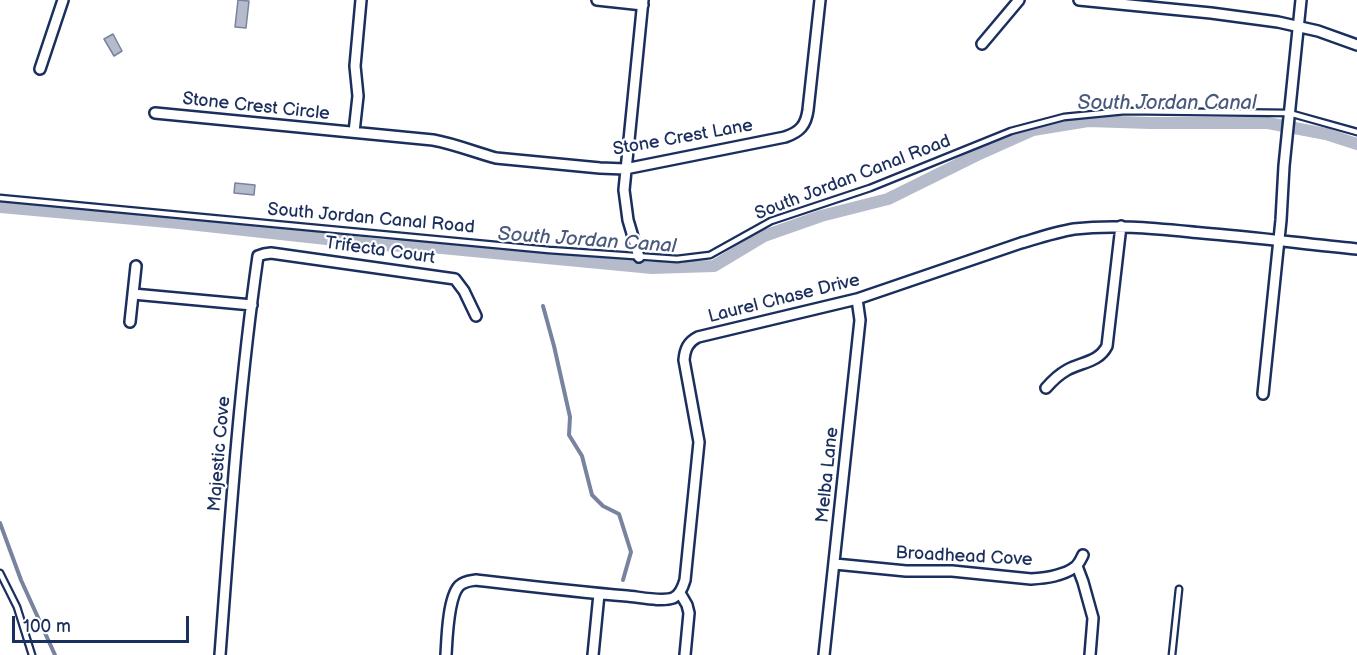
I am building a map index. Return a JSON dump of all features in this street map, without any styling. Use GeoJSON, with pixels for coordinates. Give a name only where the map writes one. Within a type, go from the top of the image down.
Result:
{"type":"FeatureCollection","features":[{"type":"Feature","properties":{"kind":"street"},"geometry":{"type":"LineString","coordinates":[[40,69],[63,0]]}},
{"type":"Feature","properties":{"kind":"street"},"geometry":{"type":"LineString","coordinates":[[354,132],[358,96],[355,66],[361,0]]}},
{"type":"Feature","properties":{"kind":"street"},"geometry":{"type":"LineString","coordinates":[[597,0],[643,2],[624,190],[625,205],[639,256]]}},
{"type":"Feature","properties":{"kind":"street","name":"Stone Crest Lane"},"geometry":{"type":"LineString","coordinates":[[354,132],[433,140],[496,158],[625,169],[794,134],[807,120],[820,0]]}},
{"type":"Feature","properties":{"kind":"street"},"geometry":{"type":"LineString","coordinates":[[982,44],[1019,0]]}},
{"type":"Feature","properties":{"kind":"street"},"geometry":{"type":"LineString","coordinates":[[1078,0],[1299,26],[1357,45]]}},
{"type":"Feature","properties":{"kind":"street"},"geometry":{"type":"LineString","coordinates":[[1263,394],[1301,0]]}},
{"type":"Feature","properties":{"kind":"street","name":"Stone Crest Circle"},"geometry":{"type":"LineString","coordinates":[[155,113],[354,132]]}},
{"type":"Feature","properties":{"kind":"street"},"geometry":{"type":"LineString","coordinates":[[1046,388],[1056,376],[1104,353],[1107,346],[1121,226]]}},
{"type":"Feature","properties":{"kind":"street","name":"Laurel Chase Drive"},"geometry":{"type":"LineString","coordinates":[[680,593],[685,580],[699,442],[684,360],[687,346],[698,337],[857,299],[1046,235],[1072,230],[1121,226],[1157,228],[1357,249]]}},
{"type":"Feature","properties":{"kind":"street","name":"Trifecta Court"},"geometry":{"type":"LineString","coordinates":[[258,256],[271,253],[455,279],[477,316]]}},
{"type":"Feature","properties":{"kind":"street","name":"Majestic Cove"},"geometry":{"type":"LineString","coordinates":[[220,655],[234,470],[258,256]]}},
{"type":"Feature","properties":{"kind":"street"},"geometry":{"type":"LineString","coordinates":[[130,322],[135,266]]}},
{"type":"Feature","properties":{"kind":"street"},"geometry":{"type":"LineString","coordinates":[[133,294],[252,305]]}},
{"type":"Feature","properties":{"kind":"street","name":"Melba Lane"},"geometry":{"type":"LineString","coordinates":[[825,655],[860,320],[857,299]]}},
{"type":"Feature","properties":{"kind":"street"},"geometry":{"type":"LineString","coordinates":[[1083,555],[1077,566],[1093,618],[1090,655]]}},
{"type":"Feature","properties":{"kind":"street","name":"Broadhead Cove"},"geometry":{"type":"LineString","coordinates":[[835,564],[906,571],[952,571],[1031,579],[1052,577],[1077,566]]}},
{"type":"Feature","properties":{"kind":"street"},"geometry":{"type":"LineString","coordinates":[[446,655],[454,593],[460,585],[476,580],[666,599],[673,598],[680,593],[689,613],[685,655]]}},
{"type":"Feature","properties":{"kind":"street"},"geometry":{"type":"LineString","coordinates":[[593,655],[599,594]]}},
{"type":"Feature","properties":{"kind":"lane","name":"South Jordan Canal Road"},"geometry":{"type":"LineString","coordinates":[[0,198],[549,250],[677,259],[710,255],[771,221],[870,188],[1011,131],[1064,117],[1125,111],[1289,113],[1357,132]]}},
{"type":"Feature","properties":{"kind":"lane"},"geometry":{"type":"LineString","coordinates":[[0,573],[17,607],[32,655]]}},
{"type":"Feature","properties":{"kind":"lane"},"geometry":{"type":"LineString","coordinates":[[1172,655],[1179,589]]}},
{"type":"Feature","properties":{"kind":"water"},"geometry":{"type":"Polygon","coordinates":[[[238,0],[249,1],[246,28],[235,27],[238,0]]]}},
{"type":"Feature","properties":{"kind":"water"},"geometry":{"type":"Polygon","coordinates":[[[113,34],[122,51],[114,56],[104,39],[113,34]]]}},
{"type":"Feature","properties":{"kind":"water"},"geometry":{"type":"Polygon","coordinates":[[[235,183],[255,185],[254,195],[234,193],[235,183]]]}},
{"type":"Feature","properties":{"kind":"waterway","name":"South Jordan Canal"},"geometry":{"type":"LineString","coordinates":[[0,207],[382,245],[431,247],[652,268],[714,266],[764,236],[821,216],[888,199],[1033,130],[1088,121],[1268,123],[1326,134],[1357,144]]}},
{"type":"Feature","properties":{"kind":"waterway"},"geometry":{"type":"LineString","coordinates":[[543,306],[570,417],[569,435],[582,456],[592,495],[603,506],[619,514],[631,552],[623,580]]}},
{"type":"Feature","properties":{"kind":"waterway"},"geometry":{"type":"LineString","coordinates":[[0,523],[21,580],[55,655]]}}]}
